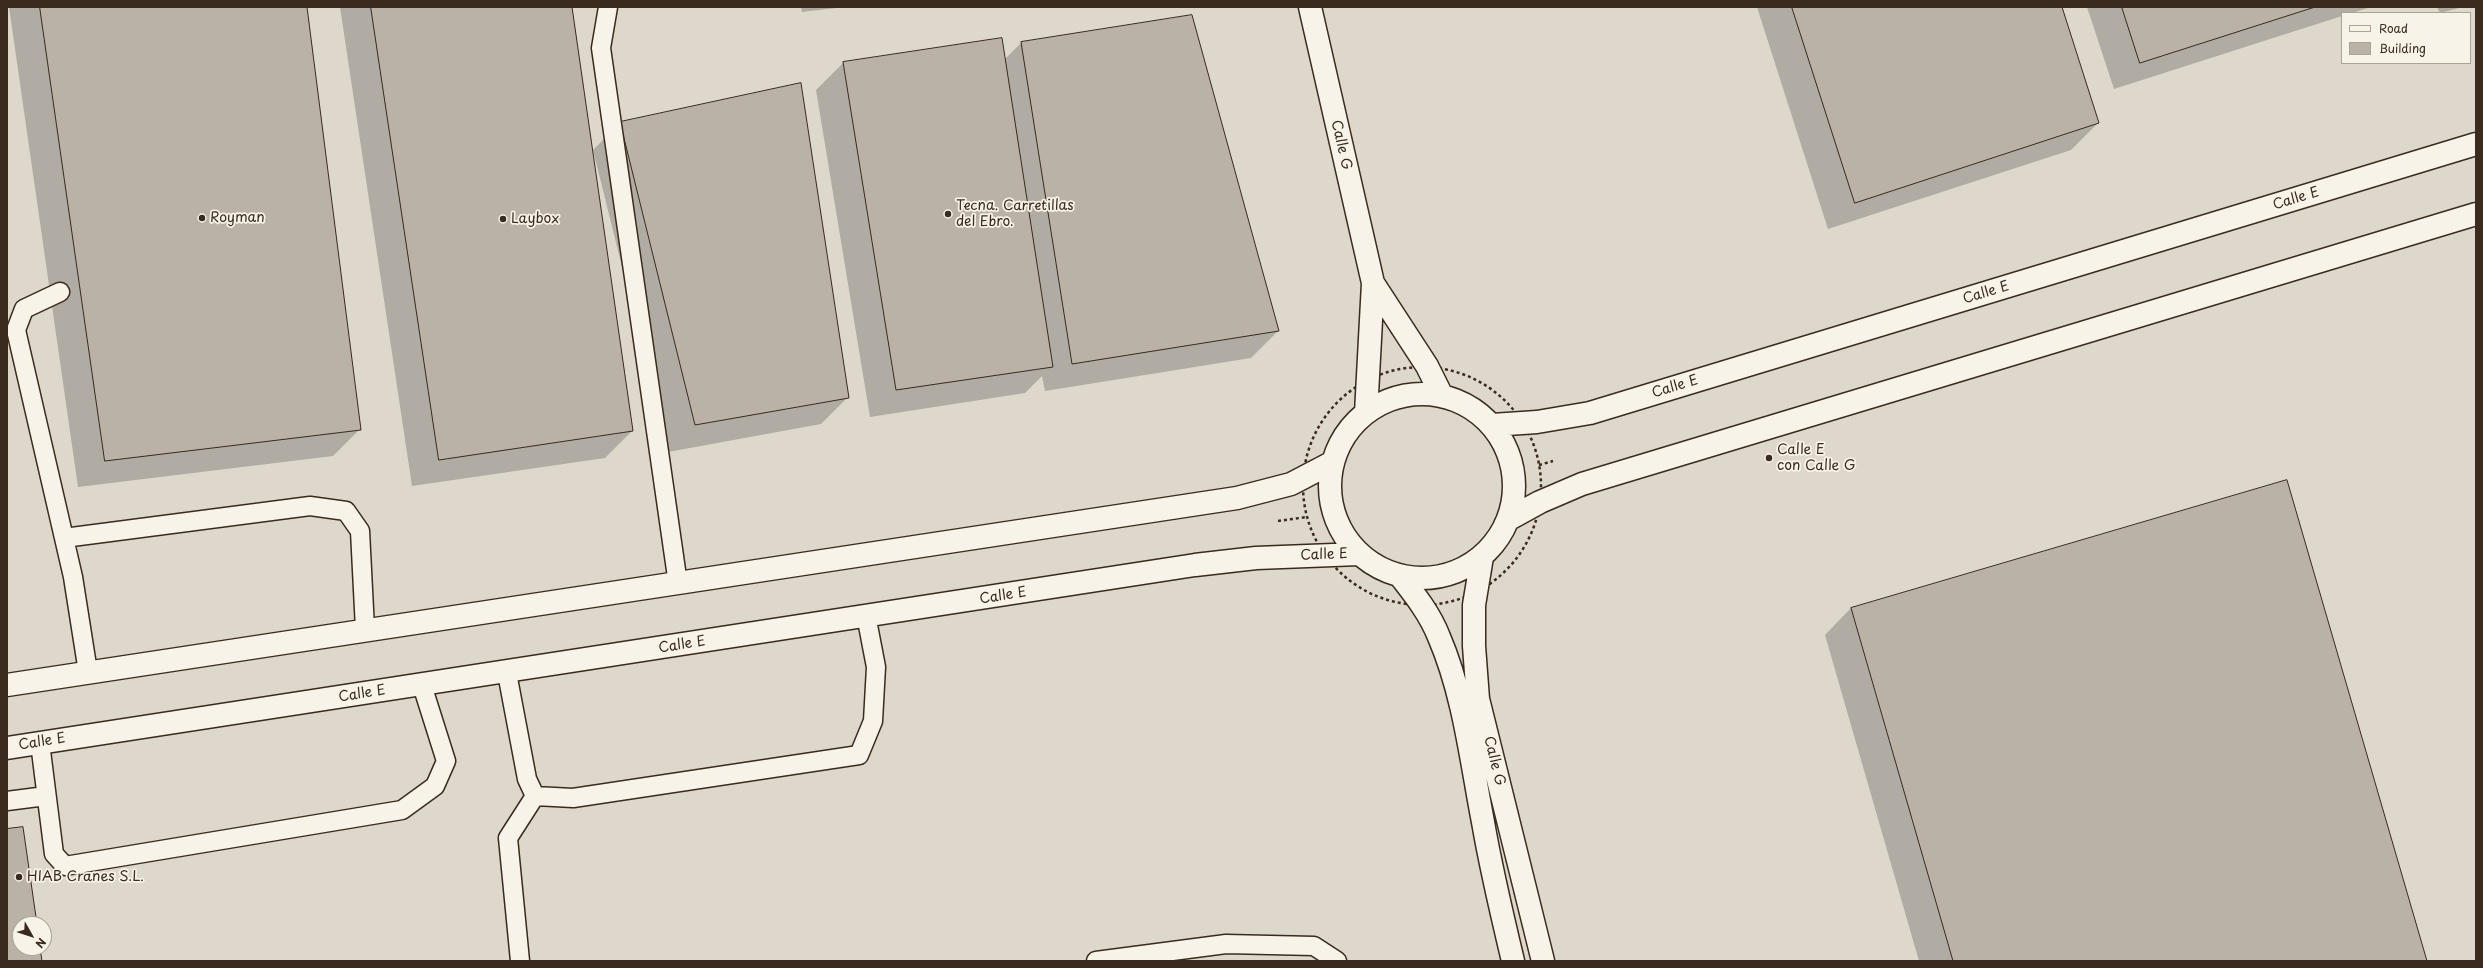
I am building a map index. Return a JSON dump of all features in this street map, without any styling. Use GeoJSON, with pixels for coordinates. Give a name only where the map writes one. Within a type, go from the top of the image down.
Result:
{"type":"FeatureCollection","features":[{"type":"Feature","properties":{"kind":"street","name":"Calle G"},"geometry":{"type":"LineString","coordinates":[[1310,7],[1373,283],[1366,413]]}},
{"type":"Feature","properties":{"kind":"street","name":"Calle E"},"geometry":{"type":"LineString","coordinates":[[1492,425],[1524,423],[1590,412],[2476,144]]}},
{"type":"Feature","properties":{"kind":"street"},"geometry":{"type":"LineString","coordinates":[[1509,519],[1540,502],[1582,484],[1868,396],[2476,214]]}},
{"type":"Feature","properties":{"kind":"street","name":"Calle G"},"geometry":{"type":"LineString","coordinates":[[1373,283],[1426,366],[1442,396]]}},
{"type":"Feature","properties":{"kind":"street"},"geometry":{"type":"LineString","coordinates":[[1422,394],[1442,396],[1460,402],[1477,412],[1492,425],[1506,446],[1514,470],[1514,495],[1509,519],[1498,540],[1482,557],[1463,569],[1443,577],[1421,579],[1400,576],[1378,568],[1359,554],[1346,539],[1336,521],[1331,502],[1330,482],[1333,462],[1344,438],[1366,413],[1383,403],[1402,396],[1422,394]]}},
{"type":"Feature","properties":{"kind":"street"},"geometry":{"type":"LineString","coordinates":[[7,685],[365,629],[678,584],[1237,498],[1268,491],[1303,478],[1333,462]]}},
{"type":"Feature","properties":{"kind":"street","name":"Calle E"},"geometry":{"type":"LineString","coordinates":[[7,748],[1195,565],[1256,558],[1324,554],[1359,554]]}},
{"type":"Feature","properties":{"kind":"street","name":"Calle G"},"geometry":{"type":"LineString","coordinates":[[1482,557],[1477,591],[1474,646],[1478,699],[1543,961]]}},
{"type":"Feature","properties":{"kind":"street","name":"Calle G"},"geometry":{"type":"LineString","coordinates":[[1400,576],[1422,605],[1444,648],[1462,711],[1487,846],[1513,961]]}},
{"type":"Feature","properties":{"kind":"lane"},"geometry":{"type":"LineString","coordinates":[[608,7],[601,48],[678,584]]}},
{"type":"Feature","properties":{"kind":"lane"},"geometry":{"type":"LineString","coordinates":[[60,292],[24,309],[16,330],[73,577],[88,672]]}},
{"type":"Feature","properties":{"kind":"lane"},"geometry":{"type":"LineString","coordinates":[[64,538],[310,506],[346,511],[360,531],[365,629]]}},
{"type":"Feature","properties":{"kind":"lane"},"geometry":{"type":"LineString","coordinates":[[535,796],[573,798],[859,755],[873,721],[876,667],[866,615]]}},
{"type":"Feature","properties":{"kind":"lane"},"geometry":{"type":"LineString","coordinates":[[507,672],[527,779],[535,796]]}},
{"type":"Feature","properties":{"kind":"lane"},"geometry":{"type":"LineString","coordinates":[[40,743],[54,854],[65,866],[402,810],[435,786],[446,761],[422,685]]}},
{"type":"Feature","properties":{"kind":"lane"},"geometry":{"type":"LineString","coordinates":[[7,801],[46,796]]}},
{"type":"Feature","properties":{"kind":"lane"},"geometry":{"type":"LineString","coordinates":[[520,961],[508,838],[535,796]]}},
{"type":"Feature","properties":{"kind":"lane"},"geometry":{"type":"LineString","coordinates":[[1096,961],[1226,944],[1314,946],[1337,961]]}},
{"type":"Feature","properties":{"kind":"path"},"geometry":{"type":"LineString","coordinates":[[1426,366],[1457,372],[1492,389],[1509,404],[1524,423],[1534,443],[1539,465],[1540,502],[1535,524],[1525,545],[1512,563],[1496,579],[1477,591],[1459,599],[1422,605],[1399,602],[1364,589],[1340,572],[1324,554],[1307,517],[1303,478],[1309,450],[1318,429],[1337,404],[1367,380],[1396,370],[1426,366]]}},
{"type":"Feature","properties":{"kind":"shaded area"},"geometry":{"type":"Polygon","coordinates":[[[7,7],[2476,7],[2476,961],[7,961],[7,7]]]}},
{"type":"Feature","properties":{"kind":"building","name":"Royman"},"geometry":{"type":"Polygon","coordinates":[[[40,7],[307,7],[361,430],[105,461],[40,7]]]}},
{"type":"Feature","properties":{"kind":"building","name":"Laybox"},"geometry":{"type":"Polygon","coordinates":[[[371,7],[572,7],[633,431],[439,460],[371,7]]]}},
{"type":"Feature","properties":{"kind":"building"},"geometry":{"type":"Polygon","coordinates":[[[1792,7],[2062,7],[2099,123],[1855,203],[1792,7]]]}},
{"type":"Feature","properties":{"kind":"building"},"geometry":{"type":"Polygon","coordinates":[[[2122,7],[2315,7],[2140,63],[2122,7]]]}},
{"type":"Feature","properties":{"kind":"building"},"geometry":{"type":"Polygon","coordinates":[[[1192,15],[1279,331],[1072,364],[1021,42],[1192,15]]]}},
{"type":"Feature","properties":{"kind":"building","name":"Tecna. Carretillas del Ebro."},"geometry":{"type":"Polygon","coordinates":[[[1002,38],[1053,367],[896,390],[843,62],[1002,38]]]}},
{"type":"Feature","properties":{"kind":"building"},"geometry":{"type":"Polygon","coordinates":[[[801,83],[849,398],[695,425],[620,122],[801,83]]]}},
{"type":"Feature","properties":{"kind":"building"},"geometry":{"type":"Polygon","coordinates":[[[2287,480],[2427,961],[1953,961],[1851,608],[2287,480]]]}},
{"type":"Feature","properties":{"kind":"building","name":"HIAB Cranes S.L."},"geometry":{"type":"Polygon","coordinates":[[[23,827],[36,916],[12,916],[12,956],[41,956],[42,961],[7,961],[7,829],[23,827]]]}},
{"type":"Feature","properties":{"kind":"place","name":"Tecna. Carretillas del Ebro."},"geometry":{"type":"Point","coordinates":[948,214]}},
{"type":"Feature","properties":{"kind":"place","name":"Royman"},"geometry":{"type":"Point","coordinates":[202,218]}},
{"type":"Feature","properties":{"kind":"place","name":"Laybox"},"geometry":{"type":"Point","coordinates":[503,219]}},
{"type":"Feature","properties":{"kind":"place","name":"Calle E con Calle G"},"geometry":{"type":"Point","coordinates":[1769,458]}},
{"type":"Feature","properties":{"kind":"place","name":"HIAB Cranes S.L."},"geometry":{"type":"Point","coordinates":[19,877]}}]}
